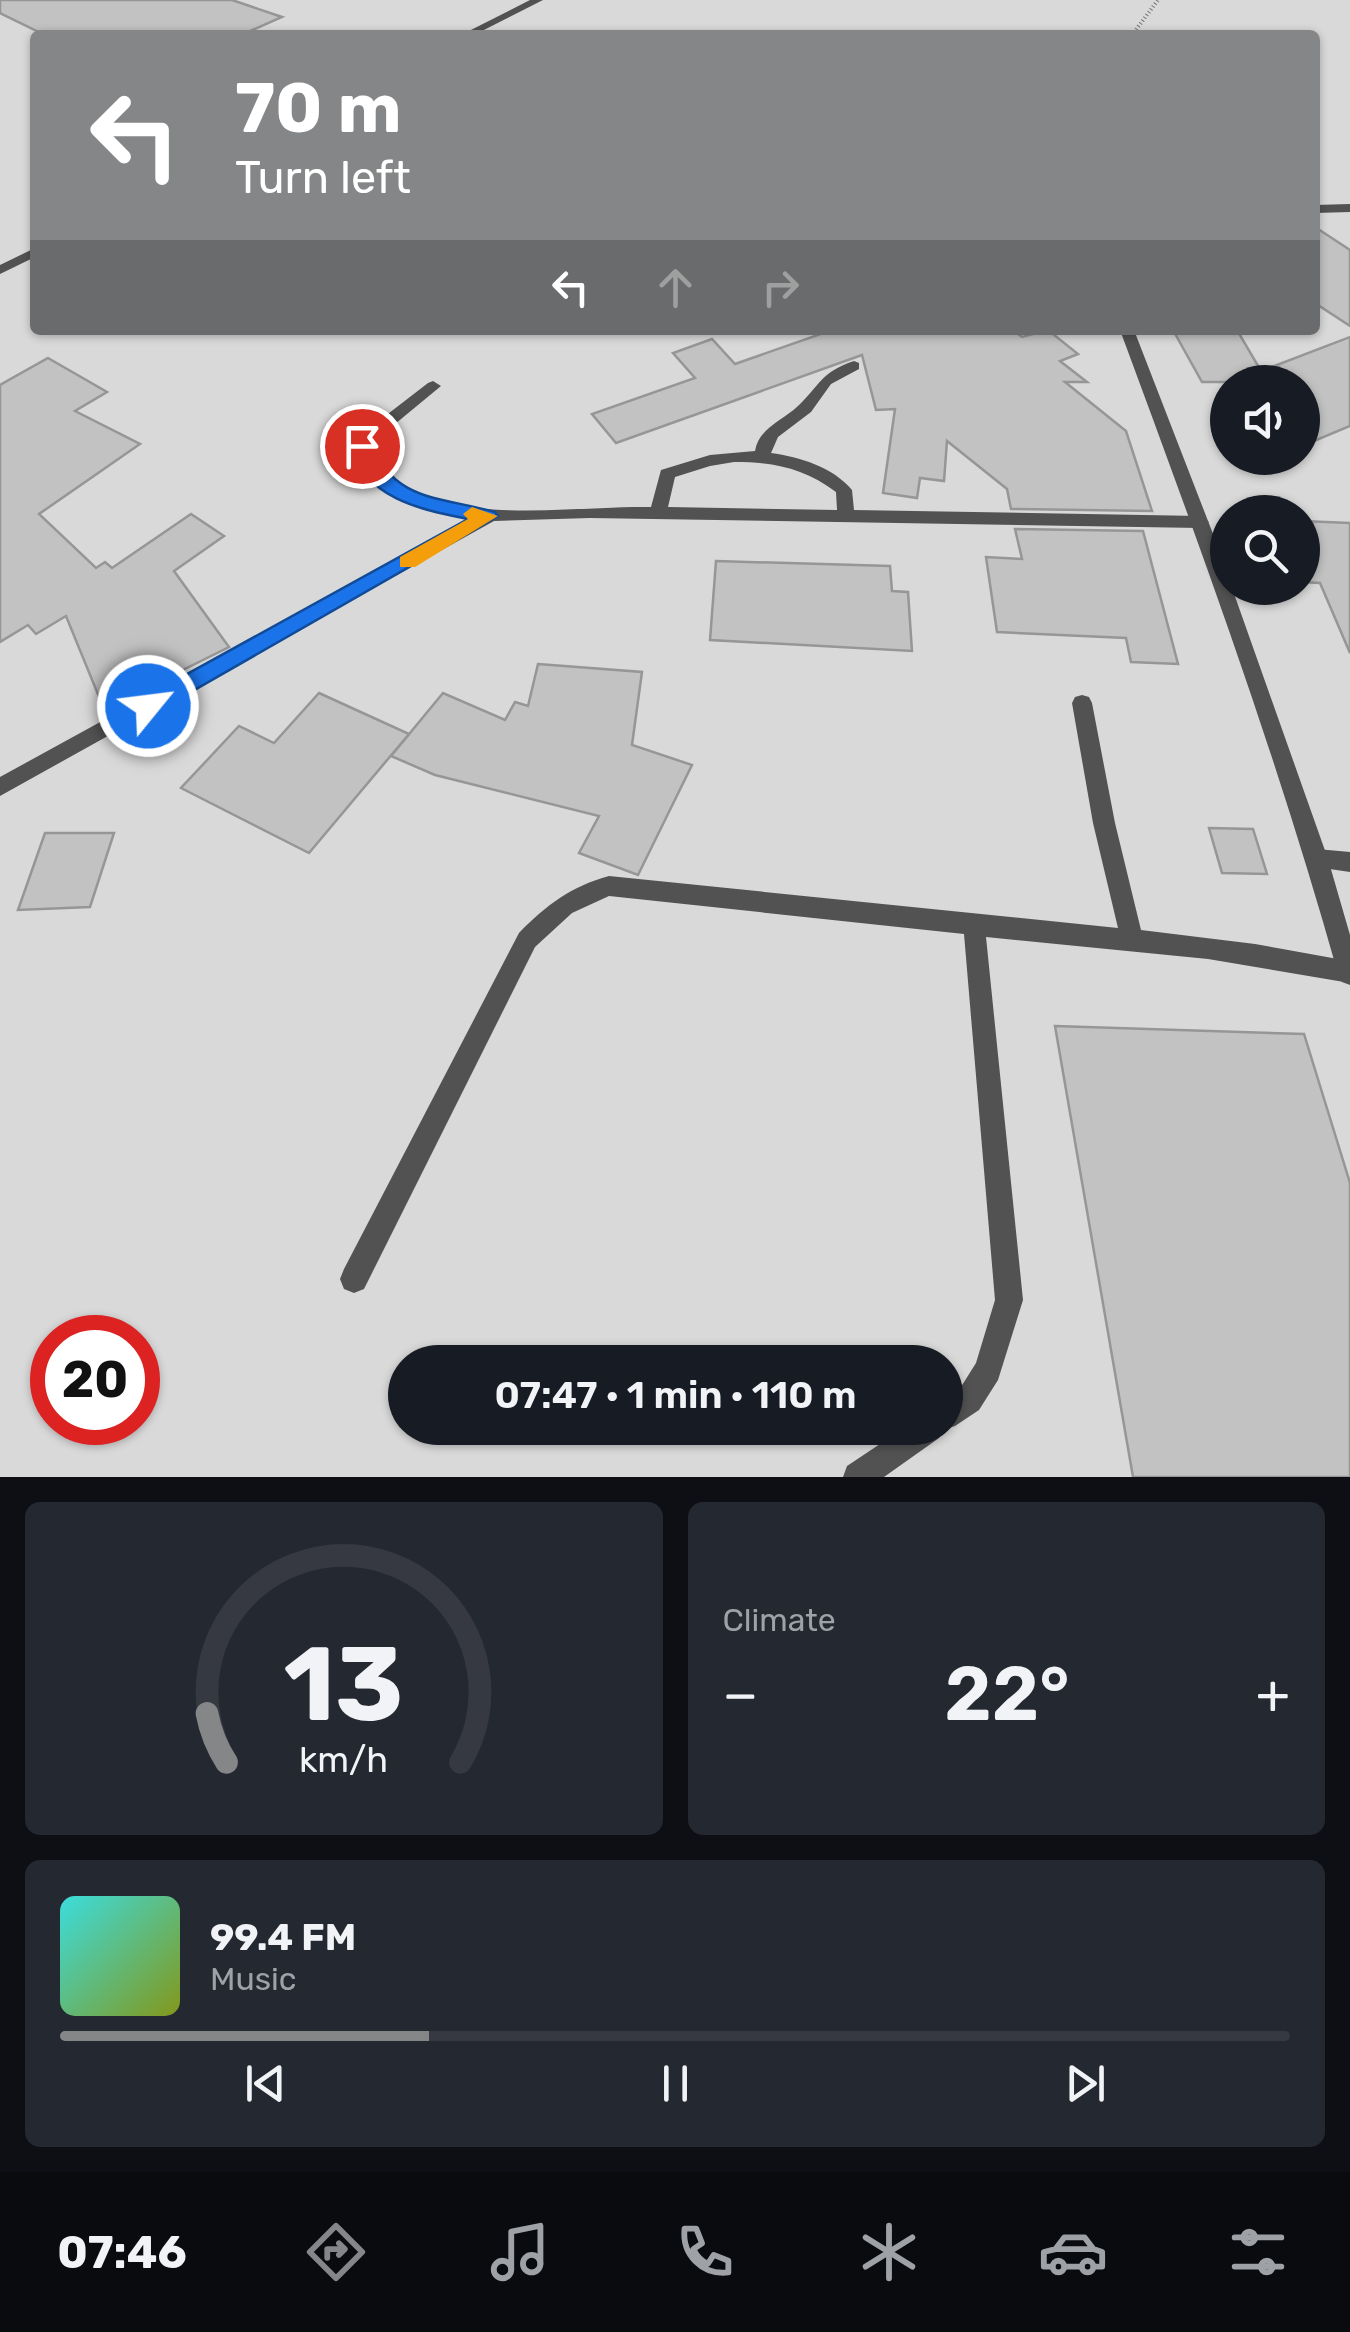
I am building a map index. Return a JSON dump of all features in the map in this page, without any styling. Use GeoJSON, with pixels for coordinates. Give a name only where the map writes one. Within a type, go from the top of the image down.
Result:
{"type":"FeatureCollection","features":[{"type":"Feature","properties":{"kind":"street"},"geometry":{"type":"LineString","coordinates":[[476,30],[533,1]]}},
{"type":"Feature","properties":{"kind":"street"},"geometry":{"type":"LineString","coordinates":[[1320,208],[1350,208]]}},
{"type":"Feature","properties":{"kind":"street"},"geometry":{"type":"LineString","coordinates":[[0,270],[30,255]]}},
{"type":"Feature","properties":{"kind":"street"},"geometry":{"type":"LineString","coordinates":[[354,1279],[528,940],[558,908],[586,891],[609,886],[974,926],[1131,937],[1283,957],[1350,973],[1317,859],[1200,522],[1129,335]]}},
{"type":"Feature","properties":{"kind":"street"},"geometry":{"type":"LineString","coordinates":[[762,458],[764,441],[806,408],[826,381],[854,366]]}},
{"type":"Feature","properties":{"kind":"street"},"geometry":{"type":"LineString","coordinates":[[433,386],[364,441],[364,460],[399,494],[418,502],[488,516],[658,513],[1200,522]]}},
{"type":"Feature","properties":{"kind":"street"},"geometry":{"type":"LineString","coordinates":[[658,513],[667,474],[684,466],[762,458],[802,464],[835,481],[844,490],[846,516]]}},
{"type":"Feature","properties":{"kind":"street"},"geometry":{"type":"LineString","coordinates":[[0,787],[488,516]]}},
{"type":"Feature","properties":{"kind":"street"},"geometry":{"type":"LineString","coordinates":[[1082,703],[1104,823],[1131,937]]}},
{"type":"Feature","properties":{"kind":"street"},"geometry":{"type":"LineString","coordinates":[[1317,859],[1350,862]]}},
{"type":"Feature","properties":{"kind":"street"},"geometry":{"type":"LineString","coordinates":[[963,1404],[988,1370],[1009,1300],[974,926]]}},
{"type":"Feature","properties":{"kind":"street"},"geometry":{"type":"LineString","coordinates":[[858,1477],[904,1445]]}},
{"type":"Feature","properties":{"kind":"path"},"geometry":{"type":"LineString","coordinates":[[1136,30],[1158,0]]}},
{"type":"Feature","properties":{"kind":"shaded area"},"geometry":{"type":"Polygon","coordinates":[[[0,0],[1350,0],[1350,1477],[0,1477],[0,0]]]}},
{"type":"Feature","properties":{"kind":"building"},"geometry":{"type":"Polygon","coordinates":[[[0,0],[232,0],[282,17],[252,30],[35,30],[0,13],[0,0]]]}},
{"type":"Feature","properties":{"kind":"building"},"geometry":{"type":"Polygon","coordinates":[[[1320,230],[1350,250],[1350,326],[1320,306],[1320,230]]]}},
{"type":"Feature","properties":{"kind":"building"},"geometry":{"type":"Polygon","coordinates":[[[818,335],[1054,335],[1078,354],[1060,361],[1087,382],[1065,382],[1126,431],[1152,511],[1011,509],[1007,489],[947,441],[944,481],[920,478],[917,498],[883,493],[895,409],[876,410],[862,355],[616,443],[592,414],[695,378],[673,353],[712,339],[735,364],[818,335]]]}},
{"type":"Feature","properties":{"kind":"building"},"geometry":{"type":"Polygon","coordinates":[[[1176,335],[1240,335],[1257,365],[1210,365],[1210,382],[1202,382],[1176,335]]]}},
{"type":"Feature","properties":{"kind":"building"},"geometry":{"type":"Polygon","coordinates":[[[1350,337],[1350,426],[1320,438],[1320,365],[1277,365],[1350,337]]]}},
{"type":"Feature","properties":{"kind":"building"},"geometry":{"type":"Polygon","coordinates":[[[48,358],[107,392],[75,411],[140,444],[39,514],[96,568],[105,562],[112,568],[191,514],[224,536],[174,571],[229,647],[104,709],[66,616],[36,634],[28,625],[0,642],[0,385],[48,358]]]}},
{"type":"Feature","properties":{"kind":"building"},"geometry":{"type":"Polygon","coordinates":[[[1320,522],[1350,523],[1350,653],[1320,583],[1320,522]]]}},
{"type":"Feature","properties":{"kind":"building"},"geometry":{"type":"Polygon","coordinates":[[[1015,529],[1143,531],[1178,664],[1131,662],[1126,638],[997,632],[986,557],[1022,559],[1015,529]]]}},
{"type":"Feature","properties":{"kind":"building"},"geometry":{"type":"Polygon","coordinates":[[[716,561],[890,566],[892,591],[908,592],[912,651],[710,640],[716,561]]]}},
{"type":"Feature","properties":{"kind":"building"},"geometry":{"type":"Polygon","coordinates":[[[538,664],[642,672],[632,745],[692,765],[638,875],[579,853],[599,816],[435,775],[391,756],[443,693],[505,720],[515,702],[528,706],[538,664]]]}},
{"type":"Feature","properties":{"kind":"building"},"geometry":{"type":"Polygon","coordinates":[[[319,693],[409,734],[309,853],[181,788],[239,726],[274,743],[319,693]]]}},
{"type":"Feature","properties":{"kind":"building"},"geometry":{"type":"Polygon","coordinates":[[[1209,828],[1253,829],[1267,874],[1222,873],[1209,828]]]}},
{"type":"Feature","properties":{"kind":"building"},"geometry":{"type":"Polygon","coordinates":[[[45,833],[114,833],[90,907],[18,910],[45,833]]]}},
{"type":"Feature","properties":{"kind":"building"},"geometry":{"type":"Polygon","coordinates":[[[1055,1026],[1304,1034],[1350,1183],[1350,1477],[1133,1477],[1055,1026]]]}},
{"type":"Feature","properties":{"kind":"slow traffic"},"geometry":{"type":"LineString","coordinates":[[407,562],[488,516],[472,514]]}},
{"type":"Feature","properties":{"kind":"route"},"geometry":{"type":"LineString","coordinates":[[148,706],[488,516],[418,502],[399,494],[364,460],[362,446]]}}]}
